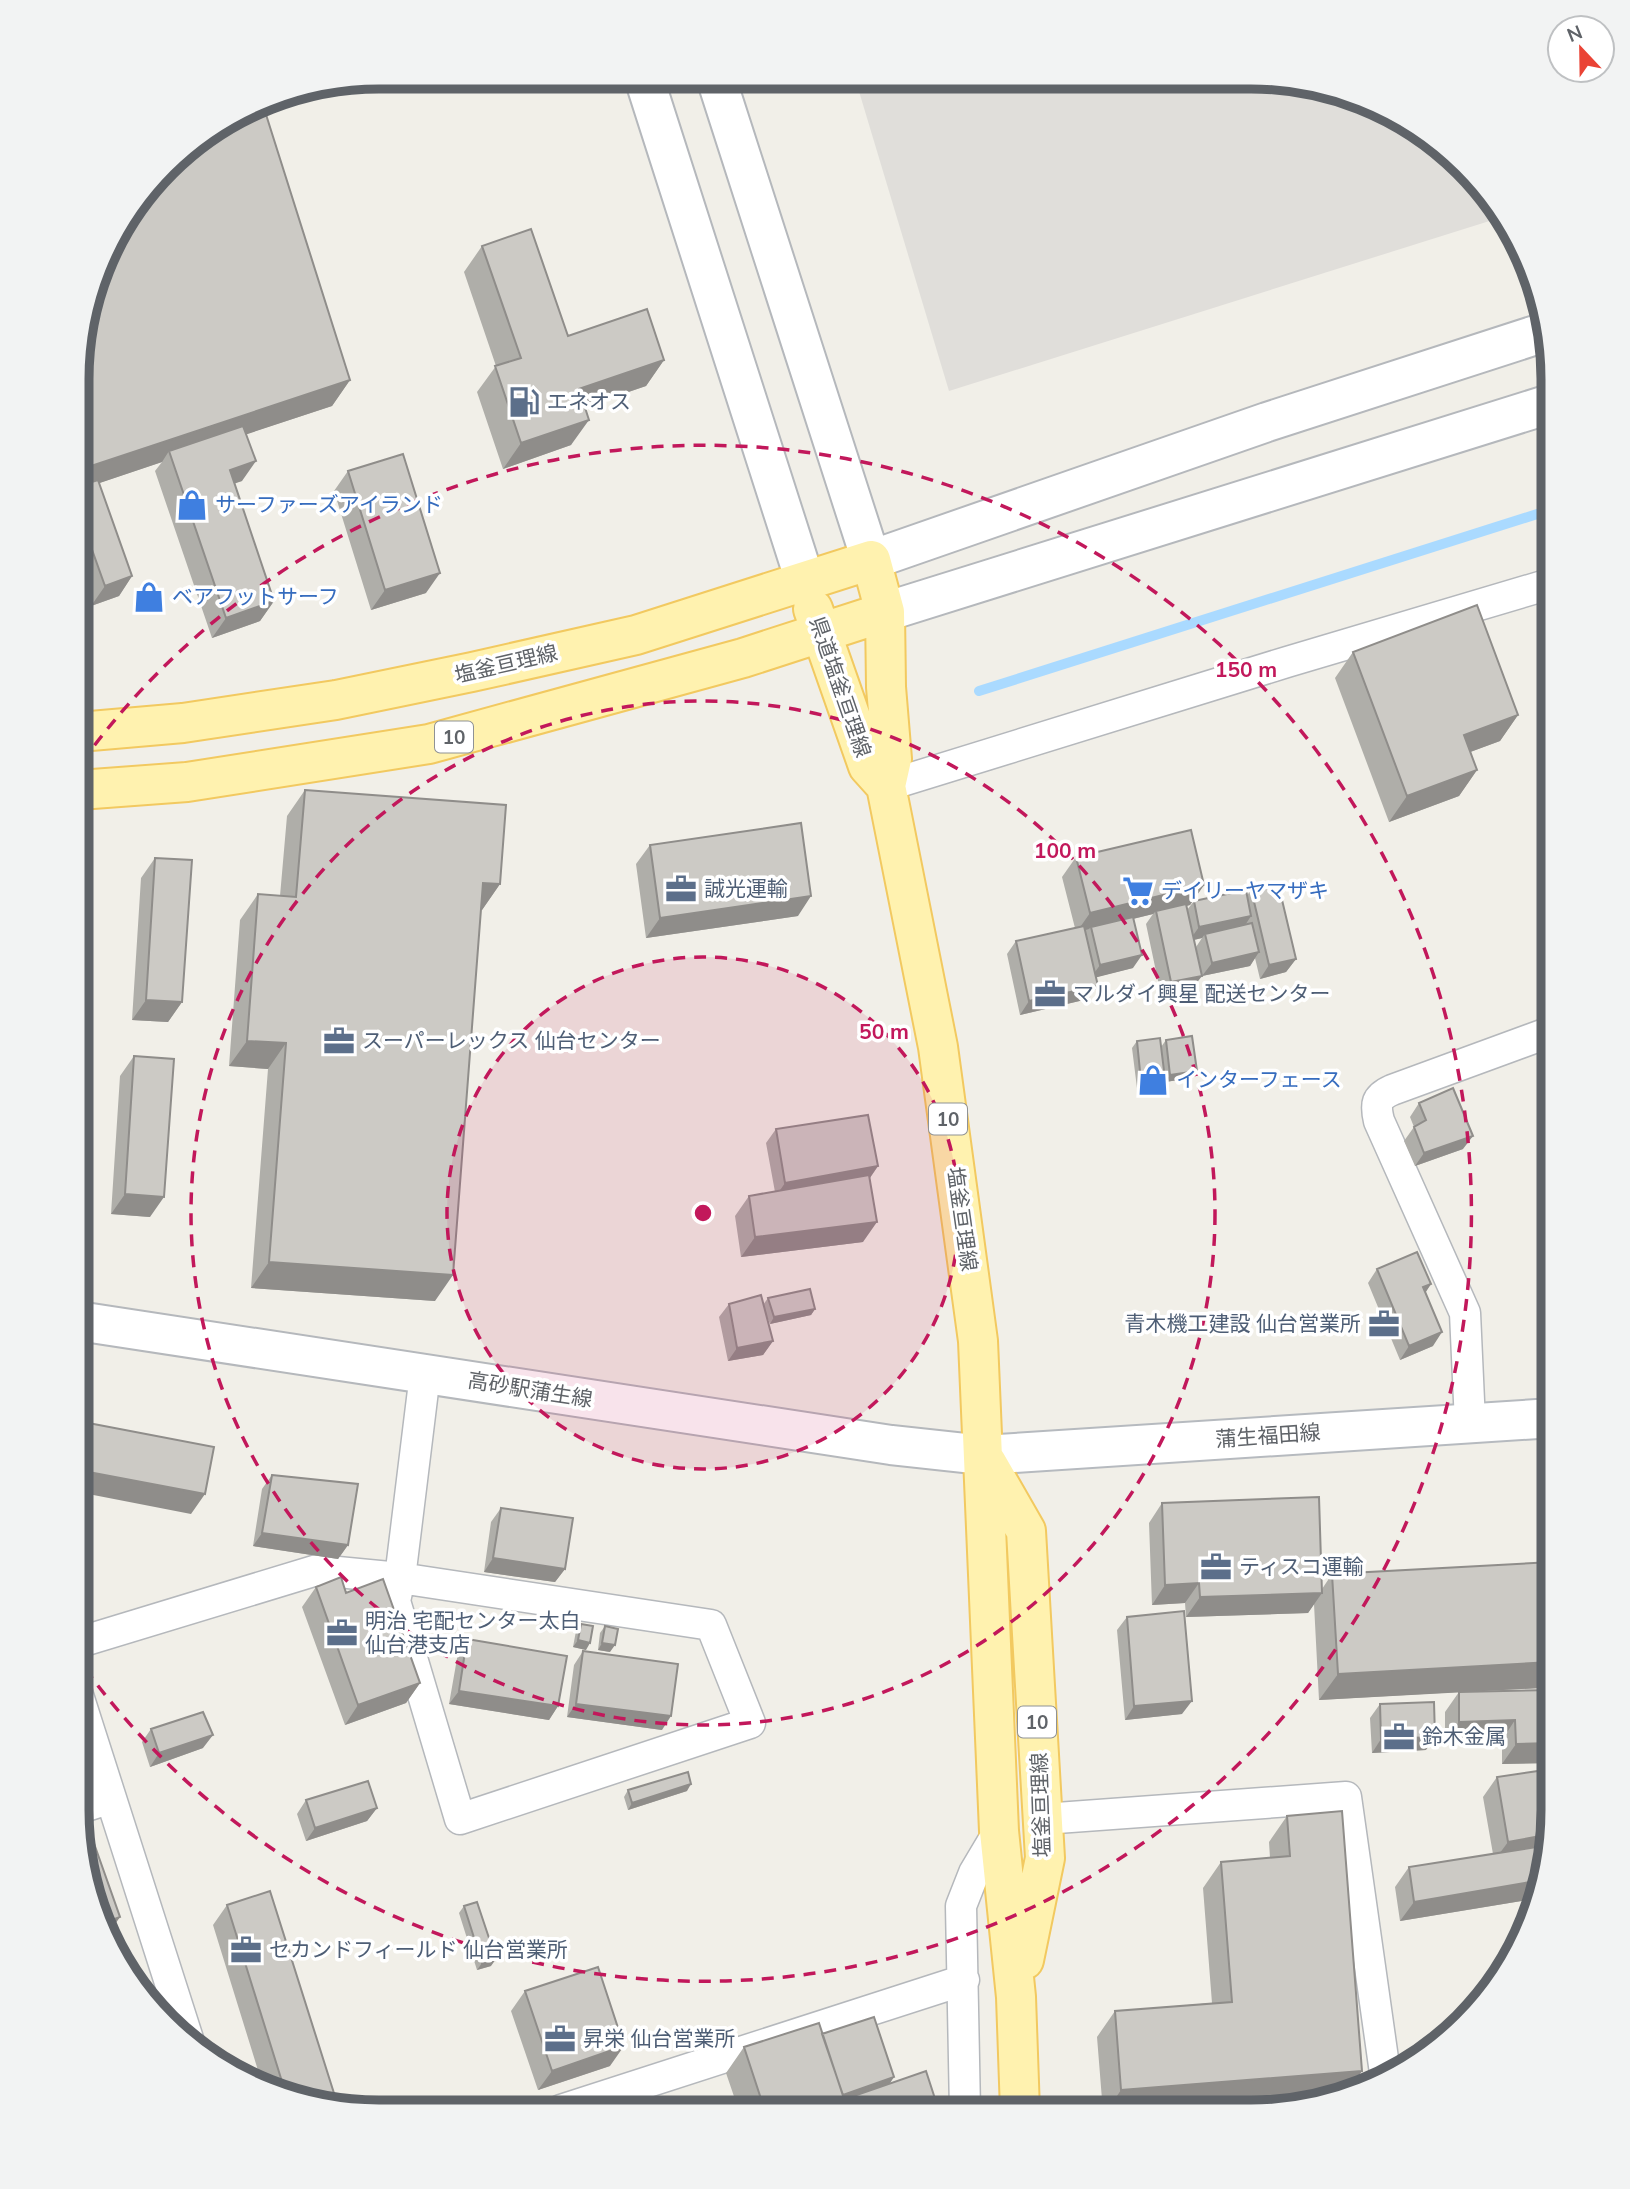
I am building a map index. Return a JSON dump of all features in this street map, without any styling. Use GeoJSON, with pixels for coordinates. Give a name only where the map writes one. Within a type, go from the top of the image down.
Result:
{"type":"FeatureCollection","features":[{"type":"Feature","properties":{"kind":"main road","name":"塩釜亘理線"},"geometry":{"type":"LineString","coordinates":[[89,731],[183,723],[323,702],[472,672],[636,635],[871,560],[886,612],[882,771],[938,1047],[978,1341],[999,1831],[1016,1997],[1020,2100]]}},
{"type":"Feature","properties":{"kind":"main road","name":"県道塩釜亘理線"},"geometry":{"type":"LineString","coordinates":[[805,581],[820,634],[844,700],[882,771]]}},
{"type":"Feature","properties":{"kind":"main road","name":"10"},"geometry":{"type":"LineString","coordinates":[[89,789],[187,782],[429,744],[820,634],[886,612]]}},
{"type":"Feature","properties":{"kind":"main road","name":"塩釜亘理線"},"geometry":{"type":"LineString","coordinates":[[983,1455],[1026,1531],[1045,1858],[1016,1997]]}},
{"type":"Feature","properties":{"kind":"main road"},"geometry":{"type":"LineString","coordinates":[[999,1831],[1023,1821],[1024,1754],[1038,1730]]}},
{"type":"Feature","properties":{"kind":"street"},"geometry":{"type":"LineString","coordinates":[[648,89],[805,581]]}},
{"type":"Feature","properties":{"kind":"street"},"geometry":{"type":"LineString","coordinates":[[720,89],[871,560],[1267,422],[1537,335]]}},
{"type":"Feature","properties":{"kind":"street"},"geometry":{"type":"LineString","coordinates":[[886,612],[1541,406]]}},
{"type":"Feature","properties":{"kind":"street"},"geometry":{"type":"LineString","coordinates":[[882,771],[1287,662],[1541,587]]}},
{"type":"Feature","properties":{"kind":"street"},"geometry":{"type":"LineString","coordinates":[[1470,1423],[1465,1313],[1379,1121],[1376,1103],[1378,1098],[1392,1090],[1541,1035]]}},
{"type":"Feature","properties":{"kind":"street","name":"高砂駅蒲生線"},"geometry":{"type":"LineString","coordinates":[[89,1323],[891,1445],[983,1455]]}},
{"type":"Feature","properties":{"kind":"street"},"geometry":{"type":"LineString","coordinates":[[89,1639],[317,1570],[400,1578],[711,1625],[750,1723],[460,1819],[395,1601],[400,1578],[425,1374]]}},
{"type":"Feature","properties":{"kind":"street","name":"蒲生福田線"},"geometry":{"type":"LineString","coordinates":[[983,1455],[1541,1419]]}},
{"type":"Feature","properties":{"kind":"street"},"geometry":{"type":"LineString","coordinates":[[89,1729],[183,2023]]}},
{"type":"Feature","properties":{"kind":"street"},"geometry":{"type":"LineString","coordinates":[[1043,1819],[1346,1797],[1383,2068]]}},
{"type":"Feature","properties":{"kind":"street"},"geometry":{"type":"LineString","coordinates":[[89,1805],[111,1798]]}},
{"type":"Feature","properties":{"kind":"street"},"geometry":{"type":"LineString","coordinates":[[965,2100],[961,1906],[974,1873],[999,1831]]}},
{"type":"Feature","properties":{"kind":"street"},"geometry":{"type":"LineString","coordinates":[[592,2100],[964,1980]]}},
{"type":"Feature","properties":{"kind":"shaded area"},"geometry":{"type":"Polygon","coordinates":[[[858,89],[1250,89],[1307,95],[1362,111],[1412,138],[1456,174],[1493,220],[949,391],[858,89]]]}},
{"type":"Feature","properties":{"kind":"building"},"geometry":{"type":"Polygon","coordinates":[[[265,112],[350,380],[89,467],[92,342],[99,304],[119,251],[138,218],[174,174],[218,138],[265,112]]]}},
{"type":"Feature","properties":{"kind":"building"},"geometry":{"type":"Polygon","coordinates":[[[531,229],[568,336],[647,309],[664,360],[579,389],[589,420],[521,443],[495,366],[521,358],[482,246],[531,229]]]}},
{"type":"Feature","properties":{"kind":"building"},"geometry":{"type":"Polygon","coordinates":[[[243,426],[256,461],[230,470],[274,601],[226,618],[169,451],[243,426]]]}},
{"type":"Feature","properties":{"kind":"building"},"geometry":{"type":"Polygon","coordinates":[[[403,454],[440,573],[385,590],[348,471],[403,454]]]}},
{"type":"Feature","properties":{"kind":"building"},"geometry":{"type":"Polygon","coordinates":[[[98,480],[132,576],[105,586],[89,541],[89,483],[98,480]]]}},
{"type":"Feature","properties":{"kind":"building"},"geometry":{"type":"Polygon","coordinates":[[[1477,605],[1518,715],[1464,735],[1477,770],[1407,796],[1353,652],[1477,605]]]}},
{"type":"Feature","properties":{"kind":"building"},"geometry":{"type":"Polygon","coordinates":[[[305,790],[506,805],[500,884],[483,883],[453,1275],[269,1262],[286,1043],[247,1041],[258,894],[296,897],[305,790]]]}},
{"type":"Feature","properties":{"kind":"building"},"geometry":{"type":"Polygon","coordinates":[[[801,823],[811,896],[660,918],[650,845],[801,823]]]}},
{"type":"Feature","properties":{"kind":"building"},"geometry":{"type":"Polygon","coordinates":[[[1191,830],[1204,885],[1090,913],[1076,857],[1191,830]]]}},
{"type":"Feature","properties":{"kind":"building"},"geometry":{"type":"Polygon","coordinates":[[[155,858],[192,860],[182,1002],[146,1000],[155,858]]]}},
{"type":"Feature","properties":{"kind":"building"},"geometry":{"type":"Polygon","coordinates":[[[1278,883],[1296,959],[1269,965],[1251,889],[1278,883]]]}},
{"type":"Feature","properties":{"kind":"building"},"geometry":{"type":"Polygon","coordinates":[[[1246,890],[1251,916],[1199,927],[1194,901],[1246,890]]]}},
{"type":"Feature","properties":{"kind":"building"},"geometry":{"type":"Polygon","coordinates":[[[1186,904],[1202,976],[1171,982],[1156,911],[1186,904]]]}},
{"type":"Feature","properties":{"kind":"building"},"geometry":{"type":"Polygon","coordinates":[[[1133,917],[1142,955],[1100,965],[1091,927],[1133,917]]]}},
{"type":"Feature","properties":{"kind":"building"},"geometry":{"type":"Polygon","coordinates":[[[1252,923],[1259,952],[1212,963],[1205,934],[1252,923]]]}},
{"type":"Feature","properties":{"kind":"building"},"geometry":{"type":"Polygon","coordinates":[[[1084,926],[1098,986],[1029,1001],[1016,941],[1084,926]]]}},
{"type":"Feature","properties":{"kind":"building"},"geometry":{"type":"Polygon","coordinates":[[[1192,1036],[1197,1071],[1170,1075],[1166,1040],[1192,1036]]]}},
{"type":"Feature","properties":{"kind":"building"},"geometry":{"type":"Polygon","coordinates":[[[1160,1038],[1165,1079],[1141,1081],[1137,1041],[1160,1038]]]}},
{"type":"Feature","properties":{"kind":"building"},"geometry":{"type":"Polygon","coordinates":[[[134,1056],[174,1059],[164,1197],[125,1194],[134,1056]]]}},
{"type":"Feature","properties":{"kind":"building"},"geometry":{"type":"Polygon","coordinates":[[[1453,1088],[1473,1136],[1424,1153],[1414,1127],[1426,1120],[1419,1103],[1453,1088]]]}},
{"type":"Feature","properties":{"kind":"building"},"geometry":{"type":"Polygon","coordinates":[[[868,1115],[878,1166],[785,1183],[776,1129],[868,1115]]]}},
{"type":"Feature","properties":{"kind":"building"},"geometry":{"type":"Polygon","coordinates":[[[869,1175],[877,1222],[755,1237],[749,1196],[869,1175]]]}},
{"type":"Feature","properties":{"kind":"building"},"geometry":{"type":"Polygon","coordinates":[[[1417,1252],[1431,1284],[1423,1287],[1442,1332],[1409,1346],[1377,1269],[1417,1252]]]}},
{"type":"Feature","properties":{"kind":"building"},"geometry":{"type":"Polygon","coordinates":[[[810,1289],[815,1309],[774,1317],[768,1298],[810,1289]]]}},
{"type":"Feature","properties":{"kind":"building"},"geometry":{"type":"Polygon","coordinates":[[[761,1295],[773,1341],[737,1348],[729,1304],[761,1295]]]}},
{"type":"Feature","properties":{"kind":"building"},"geometry":{"type":"Polygon","coordinates":[[[89,1423],[214,1447],[205,1494],[89,1472],[89,1423]]]}},
{"type":"Feature","properties":{"kind":"building"},"geometry":{"type":"Polygon","coordinates":[[[272,1475],[358,1484],[348,1545],[262,1533],[272,1475]]]}},
{"type":"Feature","properties":{"kind":"building"},"geometry":{"type":"Polygon","coordinates":[[[1319,1497],[1322,1593],[1200,1597],[1199,1583],[1165,1585],[1162,1503],[1319,1497]]]}},
{"type":"Feature","properties":{"kind":"building"},"geometry":{"type":"Polygon","coordinates":[[[501,1508],[573,1518],[565,1569],[493,1558],[501,1508]]]}},
{"type":"Feature","properties":{"kind":"building"},"geometry":{"type":"Polygon","coordinates":[[[1541,1563],[1541,1663],[1338,1674],[1332,1574],[1541,1563]]]}},
{"type":"Feature","properties":{"kind":"building"},"geometry":{"type":"Polygon","coordinates":[[[341,1577],[346,1593],[383,1579],[420,1683],[358,1705],[316,1587],[341,1577]]]}},
{"type":"Feature","properties":{"kind":"building"},"geometry":{"type":"Polygon","coordinates":[[[1184,1611],[1192,1701],[1134,1706],[1127,1617],[1184,1611]]]}},
{"type":"Feature","properties":{"kind":"building"},"geometry":{"type":"Polygon","coordinates":[[[581,1624],[593,1626],[590,1643],[578,1640],[581,1624]]]}},
{"type":"Feature","properties":{"kind":"building"},"geometry":{"type":"Polygon","coordinates":[[[605,1626],[618,1629],[615,1645],[602,1643],[605,1626]]]}},
{"type":"Feature","properties":{"kind":"building"},"geometry":{"type":"Polygon","coordinates":[[[467,1639],[567,1656],[558,1706],[459,1691],[467,1639]]]}},
{"type":"Feature","properties":{"kind":"building"},"geometry":{"type":"Polygon","coordinates":[[[583,1651],[678,1664],[671,1716],[576,1704],[583,1651]]]}},
{"type":"Feature","properties":{"kind":"building"},"geometry":{"type":"Polygon","coordinates":[[[1541,1690],[1541,1743],[1516,1744],[1515,1720],[1459,1722],[1459,1692],[1541,1690]]]}},
{"type":"Feature","properties":{"kind":"building"},"geometry":{"type":"Polygon","coordinates":[[[1434,1702],[1435,1737],[1381,1739],[1380,1704],[1434,1702]]]}},
{"type":"Feature","properties":{"kind":"building"},"geometry":{"type":"Polygon","coordinates":[[[203,1712],[213,1735],[159,1753],[151,1729],[203,1712]]]}},
{"type":"Feature","properties":{"kind":"building"},"geometry":{"type":"Polygon","coordinates":[[[1541,1771],[1539,1836],[1508,1842],[1497,1777],[1541,1771]]]}},
{"type":"Feature","properties":{"kind":"building"},"geometry":{"type":"Polygon","coordinates":[[[688,1772],[691,1784],[632,1803],[628,1790],[688,1772]]]}},
{"type":"Feature","properties":{"kind":"building"},"geometry":{"type":"Polygon","coordinates":[[[368,1781],[377,1808],[315,1828],[306,1800],[368,1781]]]}},
{"type":"Feature","properties":{"kind":"building"},"geometry":{"type":"Polygon","coordinates":[[[1342,1811],[1362,2071],[1121,2090],[1115,2011],[1232,2002],[1221,1862],[1290,1856],[1287,1816],[1342,1811]]]}},
{"type":"Feature","properties":{"kind":"building"},"geometry":{"type":"Polygon","coordinates":[[[91,1834],[120,1917],[111,1920],[99,1885],[91,1834]]]}},
{"type":"Feature","properties":{"kind":"building"},"geometry":{"type":"Polygon","coordinates":[[[1538,1847],[1532,1882],[1414,1902],[1409,1867],[1538,1847]]]}},
{"type":"Feature","properties":{"kind":"building"},"geometry":{"type":"Polygon","coordinates":[[[270,1891],[335,2096],[282,2083],[227,1905],[270,1891]]]}},
{"type":"Feature","properties":{"kind":"building"},"geometry":{"type":"Polygon","coordinates":[[[477,1902],[496,1959],[482,1963],[464,1906],[477,1902]]]}},
{"type":"Feature","properties":{"kind":"building"},"geometry":{"type":"Polygon","coordinates":[[[598,1967],[624,2046],[552,2071],[525,1991],[598,1967]]]}},
{"type":"Feature","properties":{"kind":"building"},"geometry":{"type":"Polygon","coordinates":[[[874,2017],[894,2077],[843,2095],[822,2034],[874,2017]]]}},
{"type":"Feature","properties":{"kind":"building"},"geometry":{"type":"Polygon","coordinates":[[[819,2023],[844,2100],[761,2100],[744,2047],[819,2023]]]}},
{"type":"Feature","properties":{"kind":"building"},"geometry":{"type":"Polygon","coordinates":[[[926,2071],[935,2100],[845,2100],[926,2071]]]}},
{"type":"Feature","properties":{"kind":"waterway"},"geometry":{"type":"LineString","coordinates":[[979,691],[1541,513]]}},
{"type":"Feature","properties":{"kind":"place","name":"エネオス"},"geometry":{"type":"Point","coordinates":[524,402]}},
{"type":"Feature","properties":{"kind":"place","name":"サーファーズアイランド"},"geometry":{"type":"Point","coordinates":[192,505]}},
{"type":"Feature","properties":{"kind":"place","name":"ベアフットサーフ"},"geometry":{"type":"Point","coordinates":[149,597]}},
{"type":"Feature","properties":{"kind":"place","name":"誠光運輸"},"geometry":{"type":"Point","coordinates":[681,889]}},
{"type":"Feature","properties":{"kind":"place","name":"デイリーヤマザキ"},"geometry":{"type":"Point","coordinates":[1138,891]}},
{"type":"Feature","properties":{"kind":"place","name":"マルダイ興星 配送センター"},"geometry":{"type":"Point","coordinates":[1050,994]}},
{"type":"Feature","properties":{"kind":"place","name":"スーパーレックス 仙台センター"},"geometry":{"type":"Point","coordinates":[339,1041]}},
{"type":"Feature","properties":{"kind":"place","name":"インターフェース"},"geometry":{"type":"Point","coordinates":[1153,1080]}},
{"type":"Feature","properties":{"kind":"place","name":"青木機工建設 仙台営業所"},"geometry":{"type":"Point","coordinates":[1384,1324]}},
{"type":"Feature","properties":{"kind":"place","name":"ティスコ運輸"},"geometry":{"type":"Point","coordinates":[1216,1567]}},
{"type":"Feature","properties":{"kind":"place","name":"明治 宅配センター太白 仙台港支店"},"geometry":{"type":"Point","coordinates":[342,1633]}},
{"type":"Feature","properties":{"kind":"place","name":"鈴木金属"},"geometry":{"type":"Point","coordinates":[1399,1737]}},
{"type":"Feature","properties":{"kind":"place","name":"セカンドフィールド 仙台営業所"},"geometry":{"type":"Point","coordinates":[246,1950]}},
{"type":"Feature","properties":{"kind":"place","name":"昇栄 仙台営業所"},"geometry":{"type":"Point","coordinates":[560,2039]}}]}
